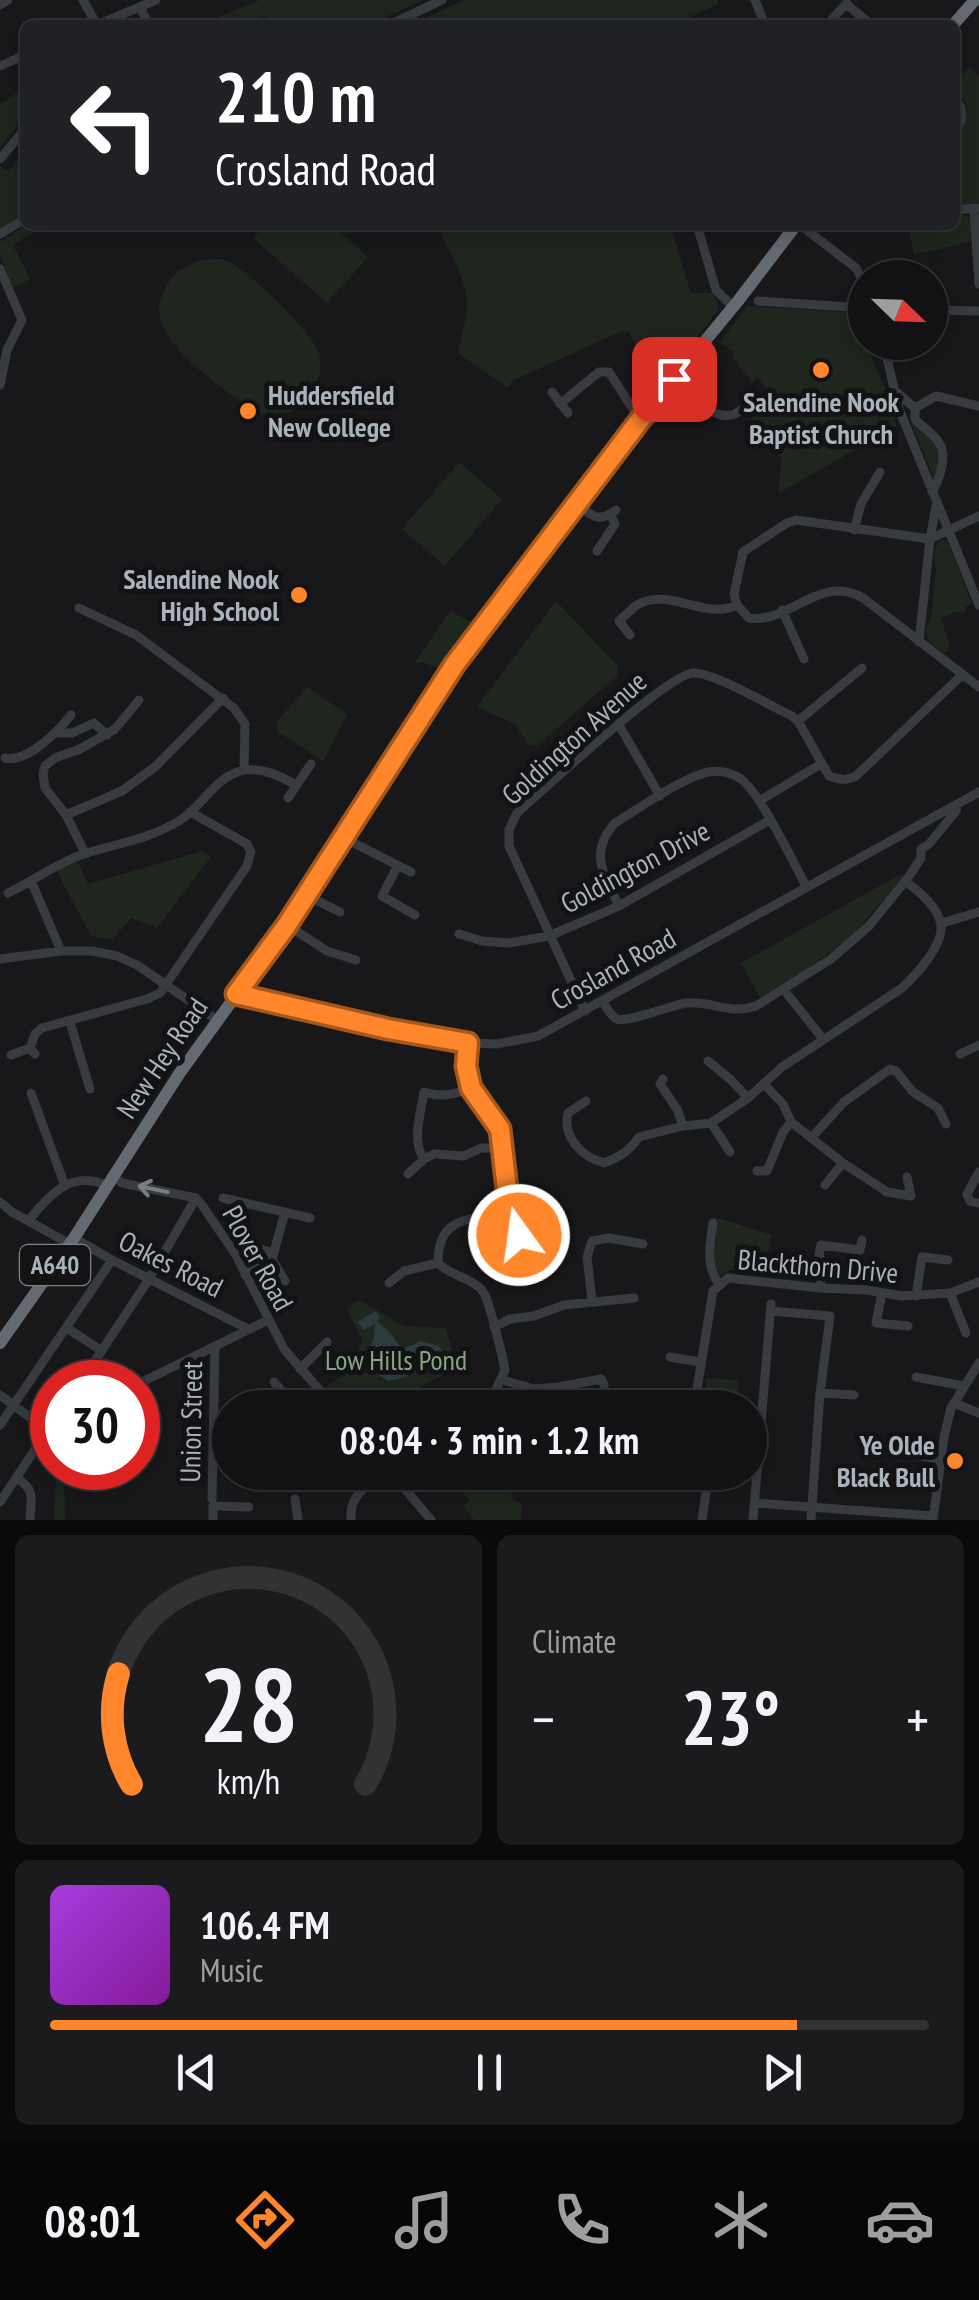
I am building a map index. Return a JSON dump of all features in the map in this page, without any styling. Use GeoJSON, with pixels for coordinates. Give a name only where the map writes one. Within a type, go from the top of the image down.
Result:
{"type":"FeatureCollection","features":[{"type":"Feature","properties":{"kind":"highway"},"geometry":{"type":"LineString","coordinates":[[956,20],[973,0]]}},
{"type":"Feature","properties":{"kind":"highway","name":"New Hey Road"},"geometry":{"type":"LineString","coordinates":[[0,1343],[217,1020],[287,925],[455,664],[640,420],[794,230]]}},
{"type":"Feature","properties":{"kind":"street"},"geometry":{"type":"LineString","coordinates":[[0,5],[8,0]]}},
{"type":"Feature","properties":{"kind":"street"},"geometry":{"type":"LineString","coordinates":[[109,20],[156,0]]}},
{"type":"Feature","properties":{"kind":"street"},"geometry":{"type":"LineString","coordinates":[[400,20],[442,0]]}},
{"type":"Feature","properties":{"kind":"street"},"geometry":{"type":"LineString","coordinates":[[832,19],[848,2],[867,20]]}},
{"type":"Feature","properties":{"kind":"street"},"geometry":{"type":"LineString","coordinates":[[140,7],[146,20]]}},
{"type":"Feature","properties":{"kind":"street"},"geometry":{"type":"LineString","coordinates":[[0,159],[20,135]]}},
{"type":"Feature","properties":{"kind":"street"},"geometry":{"type":"LineString","coordinates":[[976,208],[979,284]]}},
{"type":"Feature","properties":{"kind":"street"},"geometry":{"type":"LineString","coordinates":[[699,230],[716,290],[733,308]]}},
{"type":"Feature","properties":{"kind":"street"},"geometry":{"type":"LineString","coordinates":[[805,230],[848,262]]}},
{"type":"Feature","properties":{"kind":"street"},"geometry":{"type":"LineString","coordinates":[[0,268],[22,320],[6,350],[0,385]]}},
{"type":"Feature","properties":{"kind":"street"},"geometry":{"type":"LineString","coordinates":[[758,301],[848,307]]}},
{"type":"Feature","properties":{"kind":"street"},"geometry":{"type":"LineString","coordinates":[[948,310],[979,311]]}},
{"type":"Feature","properties":{"kind":"street"},"geometry":{"type":"LineString","coordinates":[[887,360],[899,409],[979,605]]}},
{"type":"Feature","properties":{"kind":"street"},"geometry":{"type":"LineString","coordinates":[[560,404],[599,372],[610,372],[640,420]]}},
{"type":"Feature","properties":{"kind":"street"},"geometry":{"type":"LineString","coordinates":[[674,379],[724,418],[738,414],[746,406]]}},
{"type":"Feature","properties":{"kind":"street"},"geometry":{"type":"LineString","coordinates":[[894,390],[915,408],[915,419],[942,450],[940,479],[932,492]]}},
{"type":"Feature","properties":{"kind":"street"},"geometry":{"type":"LineString","coordinates":[[552,392],[568,414]]}},
{"type":"Feature","properties":{"kind":"street"},"geometry":{"type":"LineString","coordinates":[[915,408],[936,396],[979,406]]}},
{"type":"Feature","properties":{"kind":"street"},"geometry":{"type":"LineString","coordinates":[[854,530],[861,504],[880,472]]}},
{"type":"Feature","properties":{"kind":"street"},"geometry":{"type":"LineString","coordinates":[[919,642],[937,503]]}},
{"type":"Feature","properties":{"kind":"street"},"geometry":{"type":"LineString","coordinates":[[576,504],[596,518],[613,512],[615,524],[597,551]]}},
{"type":"Feature","properties":{"kind":"street"},"geometry":{"type":"LineString","coordinates":[[979,516],[930,539],[808,520],[787,522],[743,552],[734,594],[738,605],[756,619],[824,592],[845,590],[863,598],[979,687]]}},
{"type":"Feature","properties":{"kind":"street"},"geometry":{"type":"LineString","coordinates":[[630,635],[619,621],[639,604],[651,600],[723,610],[738,605]]}},
{"type":"Feature","properties":{"kind":"street"},"geometry":{"type":"LineString","coordinates":[[79,608],[136,636],[223,698],[245,724],[244,770]]}},
{"type":"Feature","properties":{"kind":"street"},"geometry":{"type":"LineString","coordinates":[[782,610],[804,660]]}},
{"type":"Feature","properties":{"kind":"street"},"geometry":{"type":"LineString","coordinates":[[862,668],[798,721],[829,776],[838,780],[856,776],[962,675]]}},
{"type":"Feature","properties":{"kind":"street","name":"Goldington Avenue"},"geometry":{"type":"LineString","coordinates":[[584,1011],[509,846],[517,813],[683,674],[705,674],[798,721]]}},
{"type":"Feature","properties":{"kind":"street"},"geometry":{"type":"LineString","coordinates":[[66,815],[122,792],[156,766],[223,698]]}},
{"type":"Feature","properties":{"kind":"street"},"geometry":{"type":"LineString","coordinates":[[85,853],[66,815],[45,788],[45,766],[107,735],[122,724],[139,700]]}},
{"type":"Feature","properties":{"kind":"street"},"geometry":{"type":"LineString","coordinates":[[2,756],[16,759],[58,733],[70,714]]}},
{"type":"Feature","properties":{"kind":"street"},"geometry":{"type":"LineString","coordinates":[[58,733],[94,723],[107,735]]}},
{"type":"Feature","properties":{"kind":"street"},"geometry":{"type":"LineString","coordinates":[[619,724],[660,796]]}},
{"type":"Feature","properties":{"kind":"street"},"geometry":{"type":"LineString","coordinates":[[288,798],[312,764]]}},
{"type":"Feature","properties":{"kind":"street"},"geometry":{"type":"LineString","coordinates":[[759,801],[821,764]]}},
{"type":"Feature","properties":{"kind":"street"},"geometry":{"type":"LineString","coordinates":[[8,893],[85,853],[159,833],[192,813],[227,776],[244,770],[265,770],[296,784]]}},
{"type":"Feature","properties":{"kind":"street"},"geometry":{"type":"LineString","coordinates":[[619,906],[602,870],[601,845],[615,823],[710,771],[726,772],[746,782],[806,886]]}},
{"type":"Feature","properties":{"kind":"street","name":"Crosland Road"},"geometry":{"type":"LineString","coordinates":[[236,994],[468,1043],[497,1044],[538,1036],[979,792]]}},
{"type":"Feature","properties":{"kind":"street"},"geometry":{"type":"LineString","coordinates":[[921,849],[929,844],[957,804]]}},
{"type":"Feature","properties":{"kind":"street"},"geometry":{"type":"LineString","coordinates":[[12,1055],[33,1051],[34,1034],[42,1028],[147,1000],[166,986],[247,866],[251,852],[247,844],[192,813]]}},
{"type":"Feature","properties":{"kind":"street","name":"Goldington Drive"},"geometry":{"type":"LineString","coordinates":[[458,934],[509,943],[549,936],[619,906],[770,820]]}},
{"type":"Feature","properties":{"kind":"street"},"geometry":{"type":"LineString","coordinates":[[602,1001],[612,1015],[624,1020],[684,1004],[744,1010],[784,990],[850,944],[906,882],[921,858],[921,849],[910,829]]}},
{"type":"Feature","properties":{"kind":"street"},"geometry":{"type":"LineString","coordinates":[[344,838],[411,872]]}},
{"type":"Feature","properties":{"kind":"street"},"geometry":{"type":"LineString","coordinates":[[398,865],[382,896],[416,915]]}},
{"type":"Feature","properties":{"kind":"street"},"geometry":{"type":"LineString","coordinates":[[32,882],[61,952]]}},
{"type":"Feature","properties":{"kind":"street"},"geometry":{"type":"LineString","coordinates":[[586,1100],[568,1113],[569,1137],[585,1155],[604,1164],[631,1149],[639,1137],[711,1123],[748,1098],[782,1067],[902,988],[927,960],[942,923],[932,906],[906,882]]}},
{"type":"Feature","properties":{"kind":"street"},"geometry":{"type":"LineString","coordinates":[[306,896],[340,912]]}},
{"type":"Feature","properties":{"kind":"street"},"geometry":{"type":"LineString","coordinates":[[942,923],[979,912]]}},
{"type":"Feature","properties":{"kind":"street"},"geometry":{"type":"LineString","coordinates":[[287,925],[327,951],[356,960]]}},
{"type":"Feature","properties":{"kind":"street"},"geometry":{"type":"LineString","coordinates":[[0,958],[92,951],[117,956],[136,964],[217,1020]]}},
{"type":"Feature","properties":{"kind":"street"},"geometry":{"type":"LineString","coordinates":[[784,990],[824,1039]]}},
{"type":"Feature","properties":{"kind":"street"},"geometry":{"type":"LineString","coordinates":[[70,1022],[90,1089]]}},
{"type":"Feature","properties":{"kind":"street"},"geometry":{"type":"LineString","coordinates":[[468,1043],[466,1066],[471,1088],[500,1129],[508,1198],[504,1208],[493,1214],[464,1218],[448,1230],[438,1250],[438,1263],[484,1294],[506,1370],[496,1390]]}},
{"type":"Feature","properties":{"kind":"street"},"geometry":{"type":"LineString","coordinates":[[960,1054],[979,1045]]}},
{"type":"Feature","properties":{"kind":"street"},"geometry":{"type":"LineString","coordinates":[[708,1062],[748,1098]]}},
{"type":"Feature","properties":{"kind":"street"},"geometry":{"type":"LineString","coordinates":[[811,1138],[844,1102],[890,1068],[913,1092],[938,1108],[946,1124]]}},
{"type":"Feature","properties":{"kind":"street"},"geometry":{"type":"LineString","coordinates":[[663,1079],[660,1084],[684,1126]]}},
{"type":"Feature","properties":{"kind":"street"},"geometry":{"type":"LineString","coordinates":[[764,1084],[783,1104],[791,1122],[887,1192],[911,1196],[907,1177]]}},
{"type":"Feature","properties":{"kind":"street"},"geometry":{"type":"LineString","coordinates":[[424,1159],[419,1153],[418,1126],[424,1092],[454,1094],[471,1088]]}},
{"type":"Feature","properties":{"kind":"street"},"geometry":{"type":"LineString","coordinates":[[903,1100],[913,1092]]}},
{"type":"Feature","properties":{"kind":"street"},"geometry":{"type":"LineString","coordinates":[[28,1220],[64,1186],[31,1093]]}},
{"type":"Feature","properties":{"kind":"street"},"geometry":{"type":"LineString","coordinates":[[757,1171],[767,1171],[791,1122]]}},
{"type":"Feature","properties":{"kind":"street"},"geometry":{"type":"LineString","coordinates":[[711,1123],[730,1152]]}},
{"type":"Feature","properties":{"kind":"street"},"geometry":{"type":"LineString","coordinates":[[636,1124],[639,1137]]}},
{"type":"Feature","properties":{"kind":"street"},"geometry":{"type":"LineString","coordinates":[[408,1174],[434,1154],[464,1156],[481,1148],[503,1148]]}},
{"type":"Feature","properties":{"kind":"street"},"geometry":{"type":"LineString","coordinates":[[825,1185],[843,1163]]}},
{"type":"Feature","properties":{"kind":"street"},"geometry":{"type":"LineString","coordinates":[[979,1172],[967,1194],[970,1201],[979,1203]]}},
{"type":"Feature","properties":{"kind":"street","name":"Plover Road"},"geometry":{"type":"LineString","coordinates":[[64,1186],[92,1179],[109,1180],[196,1198],[225,1238],[284,1349],[319,1390]]}},
{"type":"Feature","properties":{"kind":"street"},"geometry":{"type":"LineString","coordinates":[[96,1360],[196,1198]]}},
{"type":"Feature","properties":{"kind":"street"},"geometry":{"type":"LineString","coordinates":[[223,1198],[310,1218]]}},
{"type":"Feature","properties":{"kind":"street","name":"Oakes Road"},"geometry":{"type":"LineString","coordinates":[[0,1202],[54,1234],[248,1329]]}},
{"type":"Feature","properties":{"kind":"street"},"geometry":{"type":"LineString","coordinates":[[504,1208],[519,1235],[522,1260]]}},
{"type":"Feature","properties":{"kind":"street"},"geometry":{"type":"LineString","coordinates":[[245,1275],[272,1259],[285,1212]]}},
{"type":"Feature","properties":{"kind":"street"},"geometry":{"type":"LineString","coordinates":[[713,1224],[708,1258],[718,1285]]}},
{"type":"Feature","properties":{"kind":"street"},"geometry":{"type":"LineString","coordinates":[[592,1301],[587,1257],[592,1242],[608,1238],[644,1244]]}},
{"type":"Feature","properties":{"kind":"street"},"geometry":{"type":"LineString","coordinates":[[820,1288],[821,1245],[860,1250],[862,1240]]}},
{"type":"Feature","properties":{"kind":"street"},"geometry":{"type":"LineString","coordinates":[[256,1248],[267,1251],[285,1280]]}},
{"type":"Feature","properties":{"kind":"street"},"geometry":{"type":"LineString","coordinates":[[916,1296],[922,1257],[948,1260]]}},
{"type":"Feature","properties":{"kind":"street"},"geometry":{"type":"LineString","coordinates":[[0,1425],[112,1260]]}},
{"type":"Feature","properties":{"kind":"street"},"geometry":{"type":"LineString","coordinates":[[389,1283],[404,1272],[438,1263]]}},
{"type":"Feature","properties":{"kind":"street","name":"Blackthorn Drive"},"geometry":{"type":"LineString","coordinates":[[696,1390],[713,1291],[728,1278],[916,1296],[950,1293],[979,1282]]}},
{"type":"Feature","properties":{"kind":"street"},"geometry":{"type":"LineString","coordinates":[[882,1293],[876,1323],[908,1326]]}},
{"type":"Feature","properties":{"kind":"street"},"geometry":{"type":"LineString","coordinates":[[950,1293],[960,1328]]}},
{"type":"Feature","properties":{"kind":"street"},"geometry":{"type":"LineString","coordinates":[[494,1327],[564,1305],[634,1298]]}},
{"type":"Feature","properties":{"kind":"street"},"geometry":{"type":"LineString","coordinates":[[753,1520],[770,1307],[830,1316],[820,1393],[812,1520]]}},
{"type":"Feature","properties":{"kind":"street"},"geometry":{"type":"LineString","coordinates":[[160,1373],[268,1320]]}},
{"type":"Feature","properties":{"kind":"street"},"geometry":{"type":"LineString","coordinates":[[67,1328],[102,1351]]}},
{"type":"Feature","properties":{"kind":"street"},"geometry":{"type":"LineString","coordinates":[[300,1369],[329,1344],[318,1332]]}},
{"type":"Feature","properties":{"kind":"street","name":"Union Street"},"geometry":{"type":"LineString","coordinates":[[212,1499],[215,1347]]}},
{"type":"Feature","properties":{"kind":"street"},"geometry":{"type":"LineString","coordinates":[[670,1358],[700,1362]]}},
{"type":"Feature","properties":{"kind":"street"},"geometry":{"type":"LineString","coordinates":[[755,1504],[933,1518],[944,1437],[954,1402],[979,1362]]}},
{"type":"Feature","properties":{"kind":"street"},"geometry":{"type":"LineString","coordinates":[[502,1380],[534,1389],[602,1378]]}},
{"type":"Feature","properties":{"kind":"street"},"geometry":{"type":"LineString","coordinates":[[916,1378],[964,1386]]}},
{"type":"Feature","properties":{"kind":"street"},"geometry":{"type":"LineString","coordinates":[[274,1382],[280,1390]]}},
{"type":"Feature","properties":{"kind":"street"},"geometry":{"type":"LineString","coordinates":[[820,1393],[854,1394]]}},
{"type":"Feature","properties":{"kind":"street"},"geometry":{"type":"LineString","coordinates":[[0,1396],[30,1415]]}},
{"type":"Feature","properties":{"kind":"street"},"geometry":{"type":"LineString","coordinates":[[954,1402],[979,1413]]}},
{"type":"Feature","properties":{"kind":"street"},"geometry":{"type":"LineString","coordinates":[[886,1451],[941,1459]]}},
{"type":"Feature","properties":{"kind":"street"},"geometry":{"type":"LineString","coordinates":[[0,1502],[30,1458]]}},
{"type":"Feature","properties":{"kind":"street"},"geometry":{"type":"LineString","coordinates":[[17,1478],[32,1493],[30,1520]]}},
{"type":"Feature","properties":{"kind":"street"},"geometry":{"type":"LineString","coordinates":[[351,1520],[354,1496],[361,1490]]}},
{"type":"Feature","properties":{"kind":"street"},"geometry":{"type":"LineString","coordinates":[[405,1490],[430,1520]]}},
{"type":"Feature","properties":{"kind":"street"},"geometry":{"type":"LineString","coordinates":[[702,1520],[706,1490]]}},
{"type":"Feature","properties":{"kind":"street"},"geometry":{"type":"LineString","coordinates":[[296,1499],[298,1520]]}},
{"type":"Feature","properties":{"kind":"street","name":"Union Street"},"geometry":{"type":"LineString","coordinates":[[212,1520],[213,1506],[245,1504]]}},
{"type":"Feature","properties":{"kind":"green space"},"geometry":{"type":"Polygon","coordinates":[[[260,0],[423,0],[380,20],[268,20],[266,16],[210,20],[260,0]]]}},
{"type":"Feature","properties":{"kind":"green space"},"geometry":{"type":"Polygon","coordinates":[[[463,0],[717,0],[719,4],[684,20],[422,20],[463,0]]]}},
{"type":"Feature","properties":{"kind":"green space"},"geometry":{"type":"Polygon","coordinates":[[[969,67],[979,76],[979,203],[960,205],[960,127],[967,113],[960,97],[960,77],[969,67]]]}},
{"type":"Feature","properties":{"kind":"green space"},"geometry":{"type":"Polygon","coordinates":[[[20,91],[20,122],[0,148],[0,104],[20,91]]]}},
{"type":"Feature","properties":{"kind":"green space"},"geometry":{"type":"Polygon","coordinates":[[[20,158],[20,218],[0,229],[0,166],[8,171],[20,158]]]}},
{"type":"Feature","properties":{"kind":"green space"},"geometry":{"type":"Polygon","coordinates":[[[960,215],[970,217],[973,241],[914,255],[909,230],[960,230],[960,215]]]}},
{"type":"Feature","properties":{"kind":"green space"},"geometry":{"type":"Polygon","coordinates":[[[20,229],[36,230],[13,245],[30,279],[13,288],[0,254],[0,242],[20,229]]]}},
{"type":"Feature","properties":{"kind":"green space"},"geometry":{"type":"Polygon","coordinates":[[[260,230],[338,230],[368,257],[327,303],[253,238],[260,230]]]}},
{"type":"Feature","properties":{"kind":"green space"},"geometry":{"type":"Polygon","coordinates":[[[439,230],[672,230],[691,293],[713,293],[719,309],[656,389],[629,332],[622,331],[512,381],[508,388],[458,353],[467,306],[460,274],[439,230]]]}},
{"type":"Feature","properties":{"kind":"green space"},"geometry":{"type":"Polygon","coordinates":[[[202,260],[225,260],[247,274],[314,344],[319,353],[320,372],[313,391],[300,406],[275,415],[252,411],[174,344],[160,317],[161,298],[173,277],[202,260]]]}},
{"type":"Feature","properties":{"kind":"green space"},"geometry":{"type":"Polygon","coordinates":[[[747,306],[848,312],[848,360],[873,360],[897,426],[779,493],[781,459],[751,419],[777,402],[758,378],[752,382],[732,357],[733,352],[720,342],[747,306]]]}},
{"type":"Feature","properties":{"kind":"green space"},"geometry":{"type":"Polygon","coordinates":[[[911,423],[937,450],[934,478],[911,423]]]}},
{"type":"Feature","properties":{"kind":"green space"},"geometry":{"type":"Polygon","coordinates":[[[459,462],[502,499],[445,566],[402,529],[459,462]]]}},
{"type":"Feature","properties":{"kind":"green space"},"geometry":{"type":"Polygon","coordinates":[[[941,540],[949,545],[972,604],[965,607],[966,611],[941,618],[949,646],[945,653],[926,634],[936,568],[934,553],[941,540]]]}},
{"type":"Feature","properties":{"kind":"green space"},"geometry":{"type":"Polygon","coordinates":[[[556,601],[618,666],[617,676],[537,746],[529,745],[515,724],[477,707],[556,601]]]}},
{"type":"Feature","properties":{"kind":"green space"},"geometry":{"type":"Polygon","coordinates":[[[450,611],[472,622],[441,670],[423,662],[414,663],[450,611]]]}},
{"type":"Feature","properties":{"kind":"green space"},"geometry":{"type":"Polygon","coordinates":[[[307,687],[347,714],[323,761],[277,731],[279,719],[307,687]]]}},
{"type":"Feature","properties":{"kind":"green space"},"geometry":{"type":"Polygon","coordinates":[[[202,851],[211,857],[157,928],[131,918],[112,940],[91,936],[55,868],[78,862],[88,884],[202,851]]]}},
{"type":"Feature","properties":{"kind":"green space"},"geometry":{"type":"Polygon","coordinates":[[[901,874],[903,877],[852,936],[760,998],[741,963],[901,874]]]}},
{"type":"Feature","properties":{"kind":"green space"},"geometry":{"type":"Polygon","coordinates":[[[718,1218],[772,1235],[764,1273],[730,1270],[719,1276],[713,1269],[718,1218]]]}},
{"type":"Feature","properties":{"kind":"green space","name":"Low Hills Pond"},"geometry":{"type":"Polygon","coordinates":[[[359,1300],[404,1326],[446,1328],[457,1368],[415,1390],[324,1390],[353,1369],[362,1340],[347,1309],[359,1300]]]}},
{"type":"Feature","properties":{"kind":"green space"},"geometry":{"type":"Polygon","coordinates":[[[706,1378],[739,1380],[738,1390],[705,1390],[706,1378]]]}},
{"type":"Feature","properties":{"kind":"green space"},"geometry":{"type":"Polygon","coordinates":[[[55,1490],[64,1490],[65,1520],[54,1520],[55,1490]]]}},
{"type":"Feature","properties":{"kind":"green space"},"geometry":{"type":"Polygon","coordinates":[[[461,1490],[510,1490],[514,1501],[522,1503],[521,1520],[474,1520],[462,1505],[470,1501],[461,1490]]]}},
{"type":"Feature","properties":{"kind":"shaded area"},"geometry":{"type":"Polygon","coordinates":[[[376,1311],[380,1317],[377,1321],[401,1347],[420,1341],[439,1346],[442,1354],[436,1369],[388,1381],[370,1370],[369,1349],[375,1324],[364,1330],[357,1322],[376,1311]]]}},
{"type":"Feature","properties":{"kind":"place","name":"Salendine Nook Baptist Church"},"geometry":{"type":"Point","coordinates":[821,370]}},
{"type":"Feature","properties":{"kind":"place","name":"Huddersfield New College"},"geometry":{"type":"Point","coordinates":[248,411]}},
{"type":"Feature","properties":{"kind":"place","name":"Salendine Nook High School"},"geometry":{"type":"Point","coordinates":[299,595]}},
{"type":"Feature","properties":{"kind":"place","name":"Ye Olde Black Bull"},"geometry":{"type":"Point","coordinates":[955,1461]}},
{"type":"Feature","properties":{"kind":"route"},"geometry":{"type":"LineString","coordinates":[[519,1235],[504,1208],[508,1198],[500,1129],[471,1088],[466,1066],[468,1043],[236,994],[287,925],[455,664],[674,379]]}}]}
